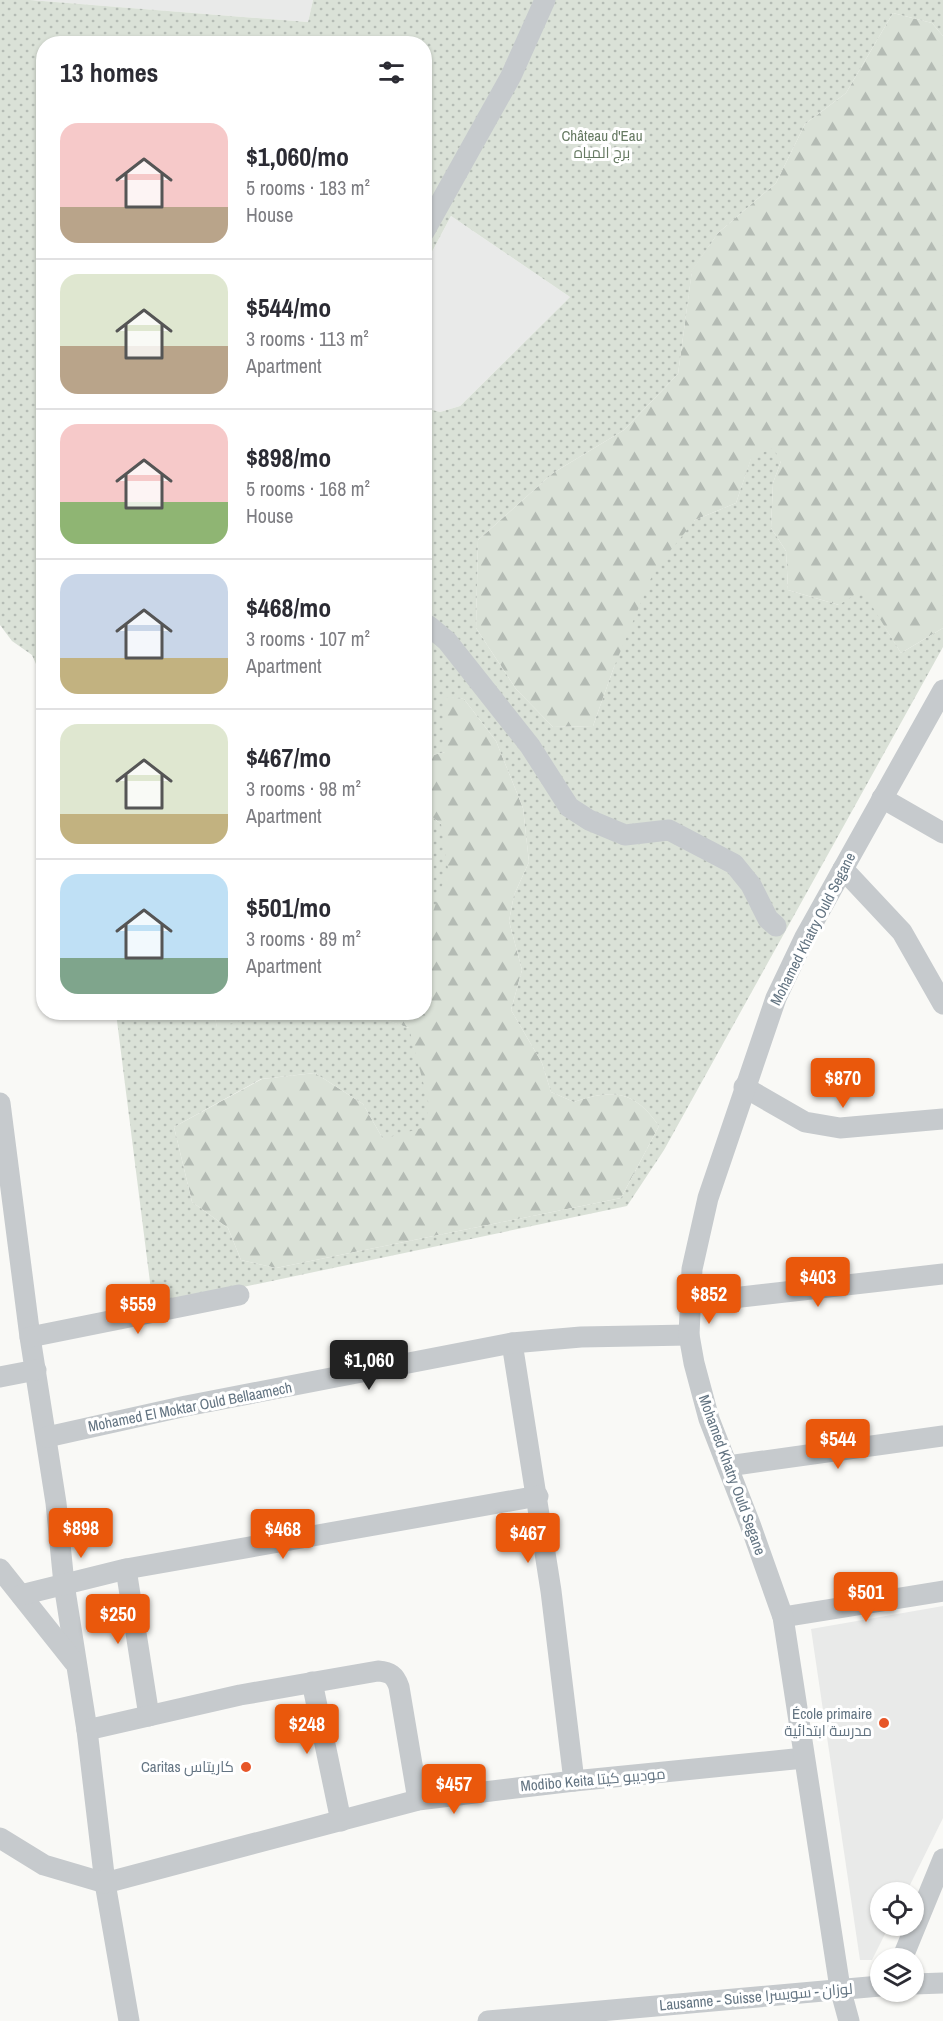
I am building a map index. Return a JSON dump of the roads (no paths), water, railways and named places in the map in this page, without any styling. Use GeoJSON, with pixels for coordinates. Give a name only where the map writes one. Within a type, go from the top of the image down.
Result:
{"type":"FeatureCollection","features":[{"type":"Feature","properties":{"kind":"street"},"geometry":{"type":"LineString","coordinates":[[432,218],[511,76],[544,0]]}},
{"type":"Feature","properties":{"kind":"street"},"geometry":{"type":"LineString","coordinates":[[432,629],[447,642],[530,746],[569,807],[589,820],[625,834],[669,830],[717,854],[734,864],[751,885],[768,919],[776,926]]}},
{"type":"Feature","properties":{"kind":"street","name":"Mohamed Khatry Ould Segane"},"geometry":{"type":"LineString","coordinates":[[849,2021],[840,1988],[783,1617],[709,1419],[689,1335],[689,1304],[692,1269],[705,1209],[744,1087],[776,998],[843,869],[943,690]]}},
{"type":"Feature","properties":{"kind":"street"},"geometry":{"type":"LineString","coordinates":[[882,798],[943,833]]}},
{"type":"Feature","properties":{"kind":"street"},"geometry":{"type":"LineString","coordinates":[[843,869],[902,932],[943,1004]]}},
{"type":"Feature","properties":{"kind":"street"},"geometry":{"type":"LineString","coordinates":[[744,1087],[806,1122],[840,1128],[943,1119]]}},
{"type":"Feature","properties":{"kind":"street"},"geometry":{"type":"LineString","coordinates":[[0,1103],[5,1183],[47,1437],[74,1662],[87,1730],[105,1883],[129,2021]]}},
{"type":"Feature","properties":{"kind":"street"},"geometry":{"type":"LineString","coordinates":[[689,1304],[943,1274]]}},
{"type":"Feature","properties":{"kind":"street"},"geometry":{"type":"LineString","coordinates":[[30,1337],[239,1295]]}},
{"type":"Feature","properties":{"kind":"street","name":"Mohamed El Moktar Ould Bellaamech"},"geometry":{"type":"LineString","coordinates":[[47,1437],[175,1408],[512,1343],[580,1337],[689,1335]]}},
{"type":"Feature","properties":{"kind":"street"},"geometry":{"type":"LineString","coordinates":[[512,1343],[538,1496],[574,1781]]}},
{"type":"Feature","properties":{"kind":"street"},"geometry":{"type":"LineString","coordinates":[[0,1377],[36,1370]]}},
{"type":"Feature","properties":{"kind":"street"},"geometry":{"type":"LineString","coordinates":[[728,1466],[943,1436]]}},
{"type":"Feature","properties":{"kind":"street"},"geometry":{"type":"LineString","coordinates":[[21,1595],[126,1569],[538,1496]]}},
{"type":"Feature","properties":{"kind":"street"},"geometry":{"type":"LineString","coordinates":[[0,1569],[74,1662]]}},
{"type":"Feature","properties":{"kind":"street"},"geometry":{"type":"LineString","coordinates":[[126,1569],[149,1716]]}},
{"type":"Feature","properties":{"kind":"street"},"geometry":{"type":"LineString","coordinates":[[783,1617],[943,1591]]}},
{"type":"Feature","properties":{"kind":"street"},"geometry":{"type":"LineString","coordinates":[[87,1730],[240,1695],[387,1671],[395,1676],[399,1687],[418,1800]]}},
{"type":"Feature","properties":{"kind":"street"},"geometry":{"type":"LineString","coordinates":[[312,1682],[341,1821]]}},
{"type":"Feature","properties":{"kind":"street","name":"Modibo Keita موديبو كيتا"},"geometry":{"type":"LineString","coordinates":[[105,1883],[418,1800],[574,1781],[804,1758]]}},
{"type":"Feature","properties":{"kind":"street"},"geometry":{"type":"LineString","coordinates":[[0,1838],[44,1865],[105,1883]]}},
{"type":"Feature","properties":{"kind":"street"},"geometry":{"type":"LineString","coordinates":[[907,1948],[943,1859]]}},
{"type":"Feature","properties":{"kind":"street"},"geometry":{"type":"LineString","coordinates":[[924,1984],[943,1983]]}},
{"type":"Feature","properties":{"kind":"street","name":"Lausanne - Suisse لوزان - سويسرا"},"geometry":{"type":"LineString","coordinates":[[488,2021],[870,1986]]}},
{"type":"Feature","properties":{"kind":"place","name":"École primaire مدرسة ابتدائية"},"geometry":{"type":"Point","coordinates":[884,1723]}},
{"type":"Feature","properties":{"kind":"place","name":"Caritas كاريتاس"},"geometry":{"type":"Point","coordinates":[246,1767]}},
{"type":"Feature","properties":{"kind":"park label","name":"Château d'Eau برج المياه"},"geometry":{"type":"Point","coordinates":[602,144]}}]}
